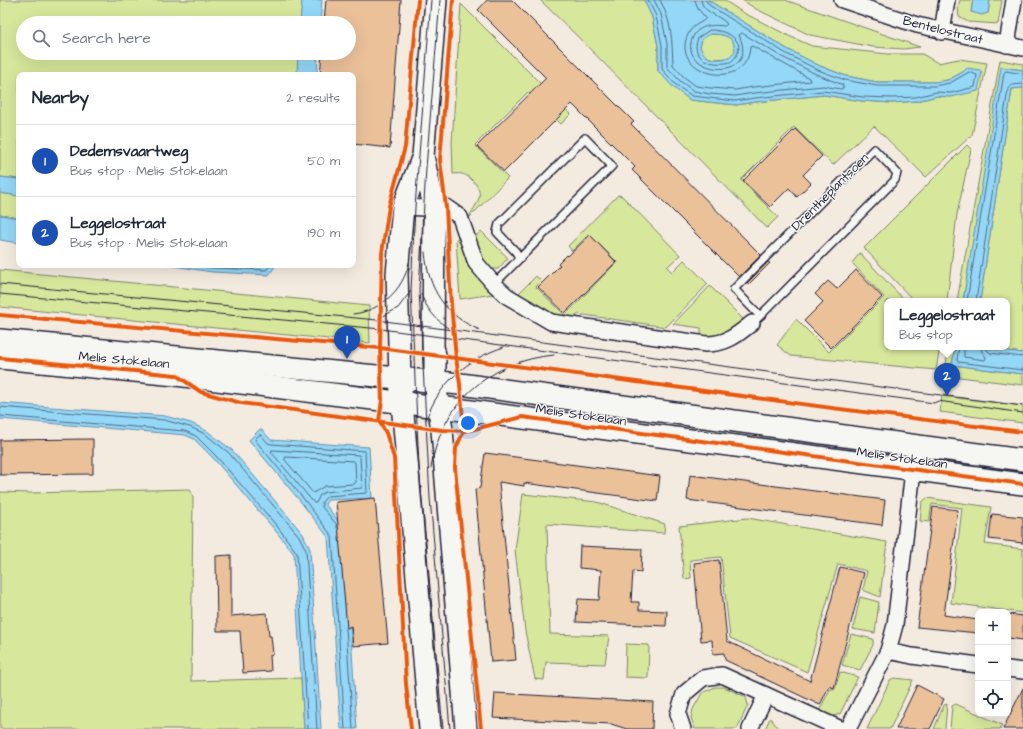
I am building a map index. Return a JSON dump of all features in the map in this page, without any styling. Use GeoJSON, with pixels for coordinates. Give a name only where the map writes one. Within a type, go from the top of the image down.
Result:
{"type":"FeatureCollection","features":[{"type":"Feature","properties":{"kind":"street"},"geometry":{"type":"LineString","coordinates":[[430,729],[400,379],[397,274],[403,207],[423,156],[436,0]]}},
{"type":"Feature","properties":{"kind":"street","name":"Bentelostraat"},"geometry":{"type":"LineString","coordinates":[[842,0],[942,32],[1023,48]]}},
{"type":"Feature","properties":{"kind":"street"},"geometry":{"type":"LineString","coordinates":[[942,32],[947,0]]}},
{"type":"Feature","properties":{"kind":"street"},"geometry":{"type":"LineString","coordinates":[[1007,45],[1014,0]]}},
{"type":"Feature","properties":{"kind":"street"},"geometry":{"type":"LineString","coordinates":[[423,156],[434,207],[433,347],[435,355],[435,382],[442,430],[466,729]]}},
{"type":"Feature","properties":{"kind":"street","name":"Drentheplantsoen"},"geometry":{"type":"LineString","coordinates":[[403,207],[446,206],[460,217],[476,263],[494,284],[508,296],[551,322],[706,344],[718,344],[736,336],[756,319]]}},
{"type":"Feature","properties":{"kind":"street","name":"Melis Stokelaan"},"geometry":{"type":"LineString","coordinates":[[0,340],[500,389],[1023,460]]}},
{"type":"Feature","properties":{"kind":"street","name":"Melis Stokelaan"},"geometry":{"type":"LineString","coordinates":[[0,358],[176,375],[522,417],[1023,484]]}},
{"type":"Feature","properties":{"kind":"street"},"geometry":{"type":"LineString","coordinates":[[848,729],[888,651],[895,624],[916,445]]}},
{"type":"Feature","properties":{"kind":"street"},"geometry":{"type":"LineString","coordinates":[[888,651],[912,656],[975,665]]}},
{"type":"Feature","properties":{"kind":"street"},"geometry":{"type":"LineString","coordinates":[[1011,669],[1023,671]]}},
{"type":"Feature","properties":{"kind":"street"},"geometry":{"type":"LineString","coordinates":[[683,729],[678,714],[684,694],[703,678],[722,675],[841,729]]}},
{"type":"Feature","properties":{"kind":"street"},"geometry":{"type":"LineString","coordinates":[[750,729],[766,695]]}},
{"type":"Feature","properties":{"kind":"lane"},"geometry":{"type":"LineString","coordinates":[[494,284],[612,166],[585,138],[499,224],[497,232],[516,252],[519,258]]}},
{"type":"Feature","properties":{"kind":"lane","name":"Drentheplantsoen"},"geometry":{"type":"LineString","coordinates":[[874,148],[898,173],[895,180],[756,319],[734,289],[874,148]]}},
{"type":"Feature","properties":{"kind":"green space"},"geometry":{"type":"Polygon","coordinates":[[[0,0],[302,0],[301,16],[16,16],[16,60],[298,60],[297,72],[16,72],[16,179],[0,177],[0,0]]]}},
{"type":"Feature","properties":{"kind":"green space"},"geometry":{"type":"Polygon","coordinates":[[[540,0],[644,0],[652,17],[658,46],[658,71],[690,100],[736,105],[824,95],[862,101],[892,103],[917,101],[937,96],[951,97],[963,72],[948,80],[934,82],[877,82],[846,76],[820,66],[787,49],[708,0],[724,0],[742,12],[812,46],[888,54],[922,54],[938,63],[959,59],[987,63],[972,135],[926,177],[874,126],[833,165],[794,127],[741,180],[778,217],[767,228],[540,0]]]}},
{"type":"Feature","properties":{"kind":"green space"},"geometry":{"type":"Polygon","coordinates":[[[742,0],[785,0],[920,47],[904,49],[873,47],[810,35],[756,9],[742,0]]]}},
{"type":"Feature","properties":{"kind":"green space"},"geometry":{"type":"Polygon","coordinates":[[[960,0],[973,0],[971,12],[988,13],[990,0],[1002,0],[998,24],[968,22],[959,17],[958,8],[960,0]]]}},
{"type":"Feature","properties":{"kind":"green space"},"geometry":{"type":"Polygon","coordinates":[[[461,4],[571,114],[561,124],[528,92],[475,145],[508,178],[469,218],[478,201],[480,194],[479,191],[475,183],[469,177],[461,174],[453,174],[452,142],[461,4]]]}},
{"type":"Feature","properties":{"kind":"green space"},"geometry":{"type":"Polygon","coordinates":[[[710,34],[724,35],[731,39],[735,52],[729,58],[713,59],[703,55],[700,47],[702,39],[710,34]]]}},
{"type":"Feature","properties":{"kind":"green space"},"geometry":{"type":"Polygon","coordinates":[[[1000,60],[1023,64],[1023,70],[1002,67],[964,298],[958,298],[1000,60]]]}},
{"type":"Feature","properties":{"kind":"green space"},"geometry":{"type":"Polygon","coordinates":[[[1023,88],[1023,353],[1000,350],[1010,350],[1010,298],[980,298],[1012,89],[1023,88]]]}},
{"type":"Feature","properties":{"kind":"green space"},"geometry":{"type":"Polygon","coordinates":[[[967,145],[971,149],[957,214],[947,298],[911,298],[864,248],[967,145]]]}},
{"type":"Feature","properties":{"kind":"green space"},"geometry":{"type":"Polygon","coordinates":[[[0,193],[16,196],[16,218],[0,215],[0,193]]]}},
{"type":"Feature","properties":{"kind":"green space"},"geometry":{"type":"Polygon","coordinates":[[[618,195],[622,196],[680,255],[667,267],[672,272],[684,260],[708,284],[666,327],[577,314],[576,320],[549,313],[516,296],[536,276],[541,281],[536,287],[565,315],[617,262],[589,234],[572,251],[568,246],[618,195]]]}},
{"type":"Feature","properties":{"kind":"green space"},"geometry":{"type":"Polygon","coordinates":[[[481,231],[508,258],[498,269],[488,267],[481,259],[473,239],[481,231]]]}},
{"type":"Feature","properties":{"kind":"green space"},"geometry":{"type":"Polygon","coordinates":[[[460,238],[473,268],[493,294],[460,299],[456,239],[460,238]]]}},
{"type":"Feature","properties":{"kind":"green space"},"geometry":{"type":"Polygon","coordinates":[[[860,253],[902,298],[884,298],[884,350],[939,350],[936,370],[791,356],[777,345],[796,319],[829,352],[884,297],[852,263],[860,253]]]}},
{"type":"Feature","properties":{"kind":"green space"},"geometry":{"type":"Polygon","coordinates":[[[0,270],[369,306],[370,343],[0,307],[0,270]]]}},
{"type":"Feature","properties":{"kind":"green space"},"geometry":{"type":"Polygon","coordinates":[[[710,286],[744,320],[724,332],[707,336],[701,336],[701,328],[673,324],[710,286]]]}},
{"type":"Feature","properties":{"kind":"green space"},"geometry":{"type":"Polygon","coordinates":[[[948,350],[954,350],[952,365],[1023,374],[1023,385],[944,375],[948,350]]]}},
{"type":"Feature","properties":{"kind":"green space"},"geometry":{"type":"Polygon","coordinates":[[[942,396],[1023,406],[1023,423],[940,412],[942,396]]]}},
{"type":"Feature","properties":{"kind":"green space"},"geometry":{"type":"Polygon","coordinates":[[[190,489],[193,497],[191,681],[301,678],[304,729],[0,729],[0,492],[31,493],[190,489]]]}},
{"type":"Feature","properties":{"kind":"green space"},"geometry":{"type":"Polygon","coordinates":[[[523,494],[597,502],[665,524],[664,533],[547,524],[550,634],[609,636],[605,664],[546,662],[544,680],[535,679],[525,631],[515,550],[523,494]]]}},
{"type":"Feature","properties":{"kind":"green space"},"geometry":{"type":"Polygon","coordinates":[[[927,498],[991,507],[985,544],[1023,549],[1023,613],[1011,611],[1011,609],[994,609],[951,603],[962,508],[932,504],[929,522],[920,521],[922,502],[927,498]]]}},
{"type":"Feature","properties":{"kind":"green space"},"geometry":{"type":"Polygon","coordinates":[[[747,518],[887,542],[880,597],[863,590],[867,571],[838,564],[807,672],[730,638],[721,557],[690,560],[691,578],[684,579],[679,526],[747,518]]]}},
{"type":"Feature","properties":{"kind":"green space"},"geometry":{"type":"Polygon","coordinates":[[[860,597],[879,602],[875,633],[853,629],[860,597]]]}},
{"type":"Feature","properties":{"kind":"green space"},"geometry":{"type":"Polygon","coordinates":[[[851,634],[873,639],[873,645],[860,670],[842,665],[851,634]]]}},
{"type":"Feature","properties":{"kind":"green space"},"geometry":{"type":"Polygon","coordinates":[[[626,644],[649,645],[648,678],[625,677],[626,644]]]}},
{"type":"Feature","properties":{"kind":"green space"},"geometry":{"type":"Polygon","coordinates":[[[840,672],[858,677],[840,714],[833,716],[819,711],[830,689],[835,689],[840,672]]]}},
{"type":"Feature","properties":{"kind":"green space"},"geometry":{"type":"Polygon","coordinates":[[[894,678],[913,680],[890,729],[867,729],[890,680],[894,678]]]}},
{"type":"Feature","properties":{"kind":"green space"},"geometry":{"type":"Polygon","coordinates":[[[715,687],[724,687],[746,697],[748,705],[737,729],[695,729],[691,718],[693,709],[702,693],[715,687]]]}},
{"type":"Feature","properties":{"kind":"green space"},"geometry":{"type":"Polygon","coordinates":[[[947,704],[945,729],[934,729],[944,705],[947,704]]]}},
{"type":"Feature","properties":{"kind":"green space"},"geometry":{"type":"Polygon","coordinates":[[[956,704],[975,713],[975,717],[984,717],[1002,725],[1000,729],[950,729],[952,706],[956,704]]]}},
{"type":"Feature","properties":{"kind":"green space"},"geometry":{"type":"Polygon","coordinates":[[[770,718],[779,729],[765,729],[770,718]]]}},
{"type":"Feature","properties":{"kind":"water"},"geometry":{"type":"Polygon","coordinates":[[[302,0],[322,0],[321,16],[301,16],[302,0]]]}},
{"type":"Feature","properties":{"kind":"water"},"geometry":{"type":"Polygon","coordinates":[[[644,0],[708,0],[787,49],[820,66],[846,76],[877,82],[934,82],[948,80],[963,72],[967,68],[980,70],[982,72],[978,91],[951,97],[937,96],[917,101],[892,103],[862,101],[824,95],[736,105],[690,100],[674,88],[658,71],[658,46],[652,17],[644,0]],[[710,34],[702,39],[700,47],[702,52],[708,57],[715,59],[729,58],[735,52],[733,42],[724,35],[710,34]]]}},
{"type":"Feature","properties":{"kind":"water"},"geometry":{"type":"Polygon","coordinates":[[[973,0],[990,0],[988,13],[982,15],[971,12],[973,0]]]}},
{"type":"Feature","properties":{"kind":"water"},"geometry":{"type":"Polygon","coordinates":[[[298,60],[318,60],[317,72],[297,72],[298,60]]]}},
{"type":"Feature","properties":{"kind":"water"},"geometry":{"type":"Polygon","coordinates":[[[1001,67],[1023,70],[1023,88],[1012,89],[980,298],[963,298],[1001,67]]]}},
{"type":"Feature","properties":{"kind":"water"},"geometry":{"type":"Polygon","coordinates":[[[0,177],[16,179],[16,196],[0,193],[0,177]]]}},
{"type":"Feature","properties":{"kind":"water"},"geometry":{"type":"Polygon","coordinates":[[[0,215],[16,218],[16,243],[0,240],[0,215]]]}},
{"type":"Feature","properties":{"kind":"water"},"geometry":{"type":"Polygon","coordinates":[[[186,268],[274,268],[269,275],[212,272],[186,268]]]}},
{"type":"Feature","properties":{"kind":"water"},"geometry":{"type":"Polygon","coordinates":[[[954,350],[1000,350],[1023,353],[1023,374],[952,365],[954,350]]]}},
{"type":"Feature","properties":{"kind":"water"},"geometry":{"type":"Polygon","coordinates":[[[0,403],[165,416],[191,423],[207,431],[232,450],[303,534],[310,549],[321,729],[304,729],[294,554],[213,458],[194,439],[185,435],[0,419],[0,403]]]}},
{"type":"Feature","properties":{"kind":"water"},"geometry":{"type":"Polygon","coordinates":[[[260,429],[271,440],[369,447],[372,498],[328,500],[325,504],[340,523],[345,544],[357,729],[341,729],[328,537],[249,440],[260,429]]]}},
{"type":"Feature","properties":{"kind":"building"},"geometry":{"type":"Polygon","coordinates":[[[326,0],[401,0],[390,148],[356,144],[356,72],[320,72],[321,60],[356,60],[356,16],[325,16],[326,0]]]}},
{"type":"Feature","properties":{"kind":"building"},"geometry":{"type":"Polygon","coordinates":[[[487,0],[512,0],[634,122],[631,124],[761,255],[739,277],[632,170],[635,167],[572,104],[504,172],[477,146],[546,78],[478,10],[487,0]]]}},
{"type":"Feature","properties":{"kind":"building"},"geometry":{"type":"Polygon","coordinates":[[[795,129],[822,156],[803,175],[811,183],[797,197],[789,188],[770,207],[743,181],[795,129]]]}},
{"type":"Feature","properties":{"kind":"building"},"geometry":{"type":"Polygon","coordinates":[[[590,235],[616,262],[565,313],[538,287],[560,265],[558,264],[567,255],[568,256],[590,235]]]}},
{"type":"Feature","properties":{"kind":"building"},"geometry":{"type":"Polygon","coordinates":[[[768,262],[770,263],[748,285],[746,284],[768,262]]]}},
{"type":"Feature","properties":{"kind":"building"},"geometry":{"type":"Polygon","coordinates":[[[856,270],[882,297],[831,348],[804,321],[823,302],[815,294],[828,281],[837,289],[856,270]]]}},
{"type":"Feature","properties":{"kind":"building"},"geometry":{"type":"Polygon","coordinates":[[[93,439],[93,474],[0,475],[0,440],[93,439]]]}},
{"type":"Feature","properties":{"kind":"building"},"geometry":{"type":"Polygon","coordinates":[[[485,453],[660,476],[657,501],[524,483],[524,486],[499,482],[516,660],[491,662],[475,489],[480,488],[485,453]]]}},
{"type":"Feature","properties":{"kind":"building"},"geometry":{"type":"Polygon","coordinates":[[[690,475],[885,500],[882,525],[687,500],[690,475]]]}},
{"type":"Feature","properties":{"kind":"building"},"geometry":{"type":"Polygon","coordinates":[[[375,498],[388,643],[353,646],[351,626],[347,628],[336,502],[375,498]]]}},
{"type":"Feature","properties":{"kind":"building"},"geometry":{"type":"Polygon","coordinates":[[[933,507],[958,510],[944,615],[975,620],[975,633],[917,627],[933,507]]]}},
{"type":"Feature","properties":{"kind":"building"},"geometry":{"type":"Polygon","coordinates":[[[992,514],[1023,517],[1023,543],[989,539],[992,514]]]}},
{"type":"Feature","properties":{"kind":"building"},"geometry":{"type":"Polygon","coordinates":[[[580,546],[642,549],[641,572],[633,571],[631,602],[639,602],[639,610],[667,611],[666,626],[576,622],[578,599],[599,600],[601,570],[579,568],[580,546]]]}},
{"type":"Feature","properties":{"kind":"building"},"geometry":{"type":"Polygon","coordinates":[[[231,555],[231,616],[267,613],[269,636],[271,636],[273,654],[270,655],[271,671],[243,673],[240,631],[217,631],[216,556],[231,555]]]}},
{"type":"Feature","properties":{"kind":"building"},"geometry":{"type":"Polygon","coordinates":[[[719,560],[727,641],[810,681],[840,567],[864,573],[834,688],[829,686],[820,705],[725,660],[724,653],[713,654],[712,640],[701,641],[694,563],[719,560]]]}},
{"type":"Feature","properties":{"kind":"building"},"geometry":{"type":"Polygon","coordinates":[[[1011,614],[1023,616],[1023,640],[1011,638],[1011,614]]]}},
{"type":"Feature","properties":{"kind":"building"},"geometry":{"type":"Polygon","coordinates":[[[917,685],[944,699],[930,729],[896,729],[917,685]]]}},
{"type":"Feature","properties":{"kind":"building"},"geometry":{"type":"Polygon","coordinates":[[[1023,688],[1023,729],[1003,729],[1009,717],[1011,717],[1011,713],[1023,688]]]}},
{"type":"Feature","properties":{"kind":"building"},"geometry":{"type":"Polygon","coordinates":[[[495,693],[653,702],[652,729],[627,729],[611,724],[493,718],[495,693]]]}},
{"type":"Feature","properties":{"kind":"tram line"},"geometry":{"type":"LineString","coordinates":[[431,0],[415,207],[411,291],[419,467],[443,729]]}},
{"type":"Feature","properties":{"kind":"tram line"},"geometry":{"type":"LineString","coordinates":[[440,0],[426,168],[419,290],[430,498],[450,729]]}},
{"type":"Feature","properties":{"kind":"tram line"},"geometry":{"type":"LineString","coordinates":[[425,252],[430,278],[440,300],[457,317],[480,330]]}},
{"type":"Feature","properties":{"kind":"tram line"},"geometry":{"type":"LineString","coordinates":[[353,314],[373,309],[389,298],[402,282],[409,263]]}},
{"type":"Feature","properties":{"kind":"tram line"},"geometry":{"type":"LineString","coordinates":[[0,284],[377,320],[1023,406]]}},
{"type":"Feature","properties":{"kind":"tram line"},"geometry":{"type":"LineString","coordinates":[[378,319],[398,308],[411,291]]}},
{"type":"Feature","properties":{"kind":"tram line"},"geometry":{"type":"LineString","coordinates":[[0,294],[381,329],[934,403],[938,401],[1023,413]]}},
{"type":"Feature","properties":{"kind":"tram line"},"geometry":{"type":"LineString","coordinates":[[421,294],[432,313],[448,328]]}},
{"type":"Feature","properties":{"kind":"tram line"},"geometry":{"type":"LineString","coordinates":[[426,420],[438,395],[456,374],[478,358],[504,347]]}},
{"type":"Feature","properties":{"kind":"tram line"},"geometry":{"type":"LineString","coordinates":[[431,468],[436,445],[445,424],[457,405],[472,389],[489,376],[509,366],[530,359],[554,355]]}},
{"type":"Feature","properties":{"kind":"cycle path"},"geometry":{"type":"LineString","coordinates":[[411,729],[406,684],[394,458],[386,433],[379,421],[382,400],[380,348],[382,253],[389,206],[405,147],[418,0]]}},
{"type":"Feature","properties":{"kind":"cycle path"},"geometry":{"type":"LineString","coordinates":[[453,0],[440,160],[446,207],[451,304],[464,431],[456,448],[455,468],[481,729]]}},
{"type":"Feature","properties":{"kind":"cycle path"},"geometry":{"type":"LineString","coordinates":[[0,315],[380,348],[1023,432]]}},
{"type":"Feature","properties":{"kind":"cycle path"},"geometry":{"type":"LineString","coordinates":[[0,358],[176,375],[201,392],[241,403],[442,430],[464,431],[522,417],[1023,484]]}},
{"type":"Feature","properties":{"kind":"place","name":"Dedemsvaartweg"},"geometry":{"type":"Point","coordinates":[347,359]}},
{"type":"Feature","properties":{"kind":"place","name":"Leggelostraat"},"geometry":{"type":"Point","coordinates":[947,396]}}]}
